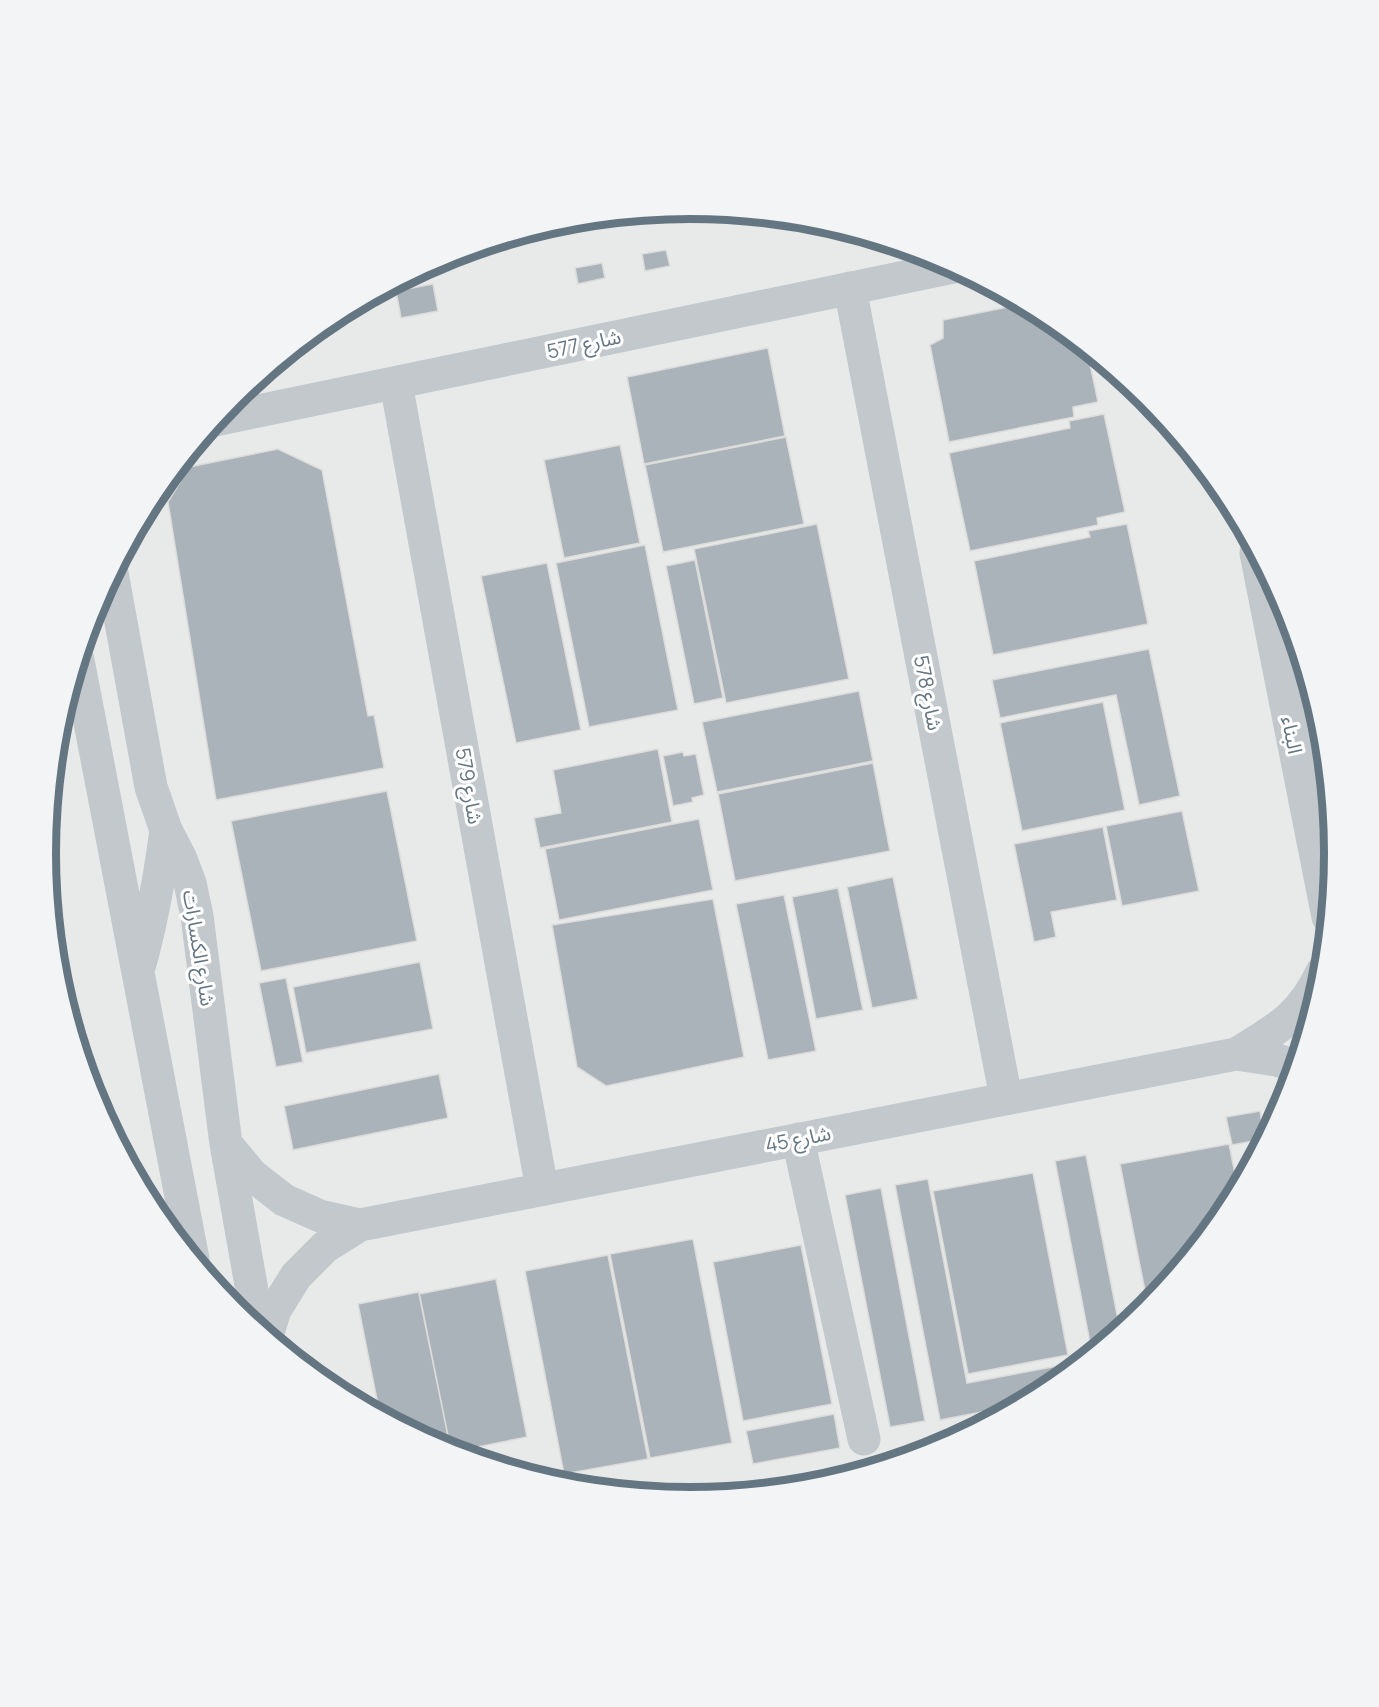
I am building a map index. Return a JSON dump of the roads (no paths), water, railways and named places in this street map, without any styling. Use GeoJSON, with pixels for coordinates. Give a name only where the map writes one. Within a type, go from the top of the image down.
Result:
{"type":"FeatureCollection","features":[{"type":"Feature","properties":{"kind":"street","name":"شارع 577"},"geometry":{"type":"LineString","coordinates":[[230,417],[937,270]]}},
{"type":"Feature","properties":{"kind":"street","name":"شارع 578"},"geometry":{"type":"LineString","coordinates":[[850,288],[1006,1098]]}},
{"type":"Feature","properties":{"kind":"street","name":"شارع 579"},"geometry":{"type":"LineString","coordinates":[[396,383],[542,1189]]}},
{"type":"Feature","properties":{"kind":"street","name":"البناء"},"geometry":{"type":"LineString","coordinates":[[1262,581],[1322,888]]}},
{"type":"Feature","properties":{"kind":"street","name":"شارع الكسارات"},"geometry":{"type":"LineString","coordinates":[[115,587],[151,787],[166,830],[190,883],[197,916],[226,1144],[257,1317]]}},
{"type":"Feature","properties":{"kind":"street"},"geometry":{"type":"LineString","coordinates":[[81,676],[190,1243]]}},
{"type":"Feature","properties":{"kind":"street"},"geometry":{"type":"LineString","coordinates":[[138,972],[160,878],[166,830]]}},
{"type":"Feature","properties":{"kind":"street","name":"شارع 45"},"geometry":{"type":"LineString","coordinates":[[1236,1054],[1275,1030],[1297,1012],[1306,1001]]}},
{"type":"Feature","properties":{"kind":"street","name":"شارع 45"},"geometry":{"type":"LineString","coordinates":[[269,1328],[275,1310],[297,1276],[325,1246],[360,1225],[1236,1054],[1288,1064]]}},
{"type":"Feature","properties":{"kind":"street"},"geometry":{"type":"LineString","coordinates":[[798,1139],[864,1439]]}},
{"type":"Feature","properties":{"kind":"street","name":"شارع 45"},"geometry":{"type":"LineString","coordinates":[[226,1144],[252,1175],[284,1200],[320,1216],[360,1225]]}}]}
